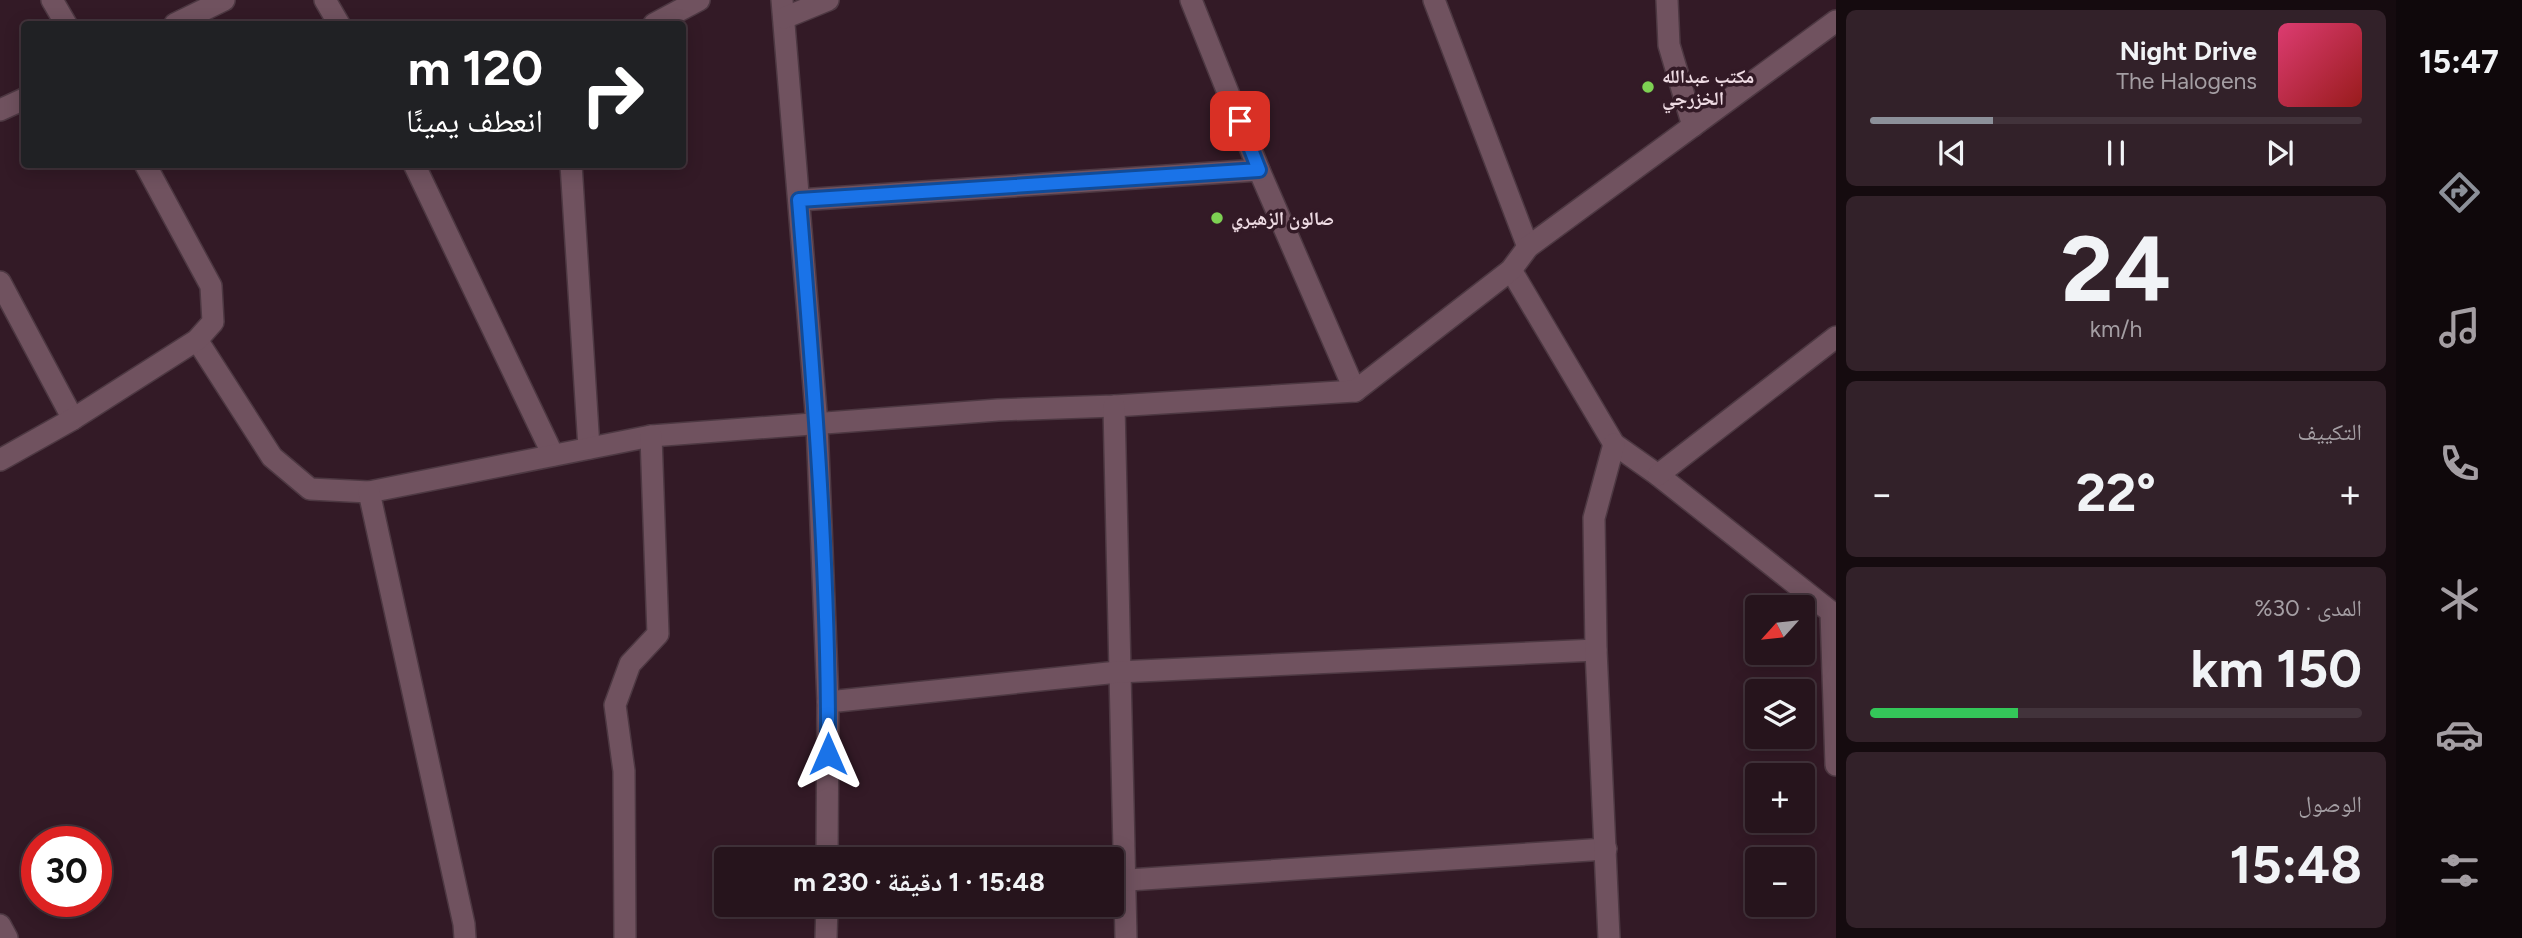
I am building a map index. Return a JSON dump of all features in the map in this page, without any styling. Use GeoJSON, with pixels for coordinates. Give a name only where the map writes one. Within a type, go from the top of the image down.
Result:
{"type":"FeatureCollection","features":[{"type":"Feature","properties":{"kind":"street"},"geometry":{"type":"LineString","coordinates":[[52,0],[64,21]]}},
{"type":"Feature","properties":{"kind":"street"},"geometry":{"type":"LineString","coordinates":[[181,21],[223,0]]}},
{"type":"Feature","properties":{"kind":"street"},"geometry":{"type":"LineString","coordinates":[[326,0],[337,21]]}},
{"type":"Feature","properties":{"kind":"street"},"geometry":{"type":"LineString","coordinates":[[659,21],[699,0]]}},
{"type":"Feature","properties":{"kind":"street"},"geometry":{"type":"LineString","coordinates":[[827,847],[828,702],[817,424],[783,9],[828,0]]}},
{"type":"Feature","properties":{"kind":"street"},"geometry":{"type":"LineString","coordinates":[[1191,0],[1259,170],[1354,391]]}},
{"type":"Feature","properties":{"kind":"street"},"geometry":{"type":"LineString","coordinates":[[1434,0],[1528,247]]}},
{"type":"Feature","properties":{"kind":"street"},"geometry":{"type":"LineString","coordinates":[[1667,0],[1669,45],[1693,126]]}},
{"type":"Feature","properties":{"kind":"street"},"geometry":{"type":"LineString","coordinates":[[197,340],[272,457],[310,489],[369,492],[651,436],[998,410],[1114,406],[1354,391],[1511,270],[1528,247],[1836,21]]}},
{"type":"Feature","properties":{"kind":"street"},"geometry":{"type":"LineString","coordinates":[[0,110],[21,100]]}},
{"type":"Feature","properties":{"kind":"street"},"geometry":{"type":"LineString","coordinates":[[0,460],[73,419],[197,340],[214,322],[211,286],[147,168]]}},
{"type":"Feature","properties":{"kind":"street"},"geometry":{"type":"LineString","coordinates":[[416,168],[553,455]]}},
{"type":"Feature","properties":{"kind":"street"},"geometry":{"type":"LineString","coordinates":[[570,168],[589,448]]}},
{"type":"Feature","properties":{"kind":"street"},"geometry":{"type":"LineString","coordinates":[[799,200],[1259,170]]}},
{"type":"Feature","properties":{"kind":"street"},"geometry":{"type":"LineString","coordinates":[[1511,270],[1614,444],[1833,611],[1836,765]]}},
{"type":"Feature","properties":{"kind":"street"},"geometry":{"type":"LineString","coordinates":[[0,282],[73,419]]}},
{"type":"Feature","properties":{"kind":"street"},"geometry":{"type":"LineString","coordinates":[[1658,475],[1836,337]]}},
{"type":"Feature","properties":{"kind":"street"},"geometry":{"type":"LineString","coordinates":[[1114,406],[1118,847]]}},
{"type":"Feature","properties":{"kind":"street"},"geometry":{"type":"LineString","coordinates":[[625,938],[624,771],[615,705],[630,664],[657,634],[651,436]]}},
{"type":"Feature","properties":{"kind":"street"},"geometry":{"type":"LineString","coordinates":[[1609,938],[1596,650],[1594,518],[1614,444]]}},
{"type":"Feature","properties":{"kind":"street"},"geometry":{"type":"LineString","coordinates":[[369,492],[465,938]]}},
{"type":"Feature","properties":{"kind":"street"},"geometry":{"type":"LineString","coordinates":[[828,702],[1118,672],[1596,650]]}},
{"type":"Feature","properties":{"kind":"street"},"geometry":{"type":"LineString","coordinates":[[1124,881],[1606,849]]}},
{"type":"Feature","properties":{"kind":"street"},"geometry":{"type":"LineString","coordinates":[[826,938],[827,917]]}},
{"type":"Feature","properties":{"kind":"street"},"geometry":{"type":"LineString","coordinates":[[1123,917],[1126,938]]}},
{"type":"Feature","properties":{"kind":"street"},"geometry":{"type":"LineString","coordinates":[[0,925],[7,938]]}},
{"type":"Feature","properties":{"kind":"place","name":"مكتب عبدالله الخزرجي"},"geometry":{"type":"Point","coordinates":[1648,87]}},
{"type":"Feature","properties":{"kind":"place","name":"صالون الزهيري"},"geometry":{"type":"Point","coordinates":[1217,218]}},
{"type":"Feature","properties":{"kind":"route"},"geometry":{"type":"LineString","coordinates":[[828,754],[826,602],[817,424],[799,200],[1259,170],[1240,121]]}}]}
